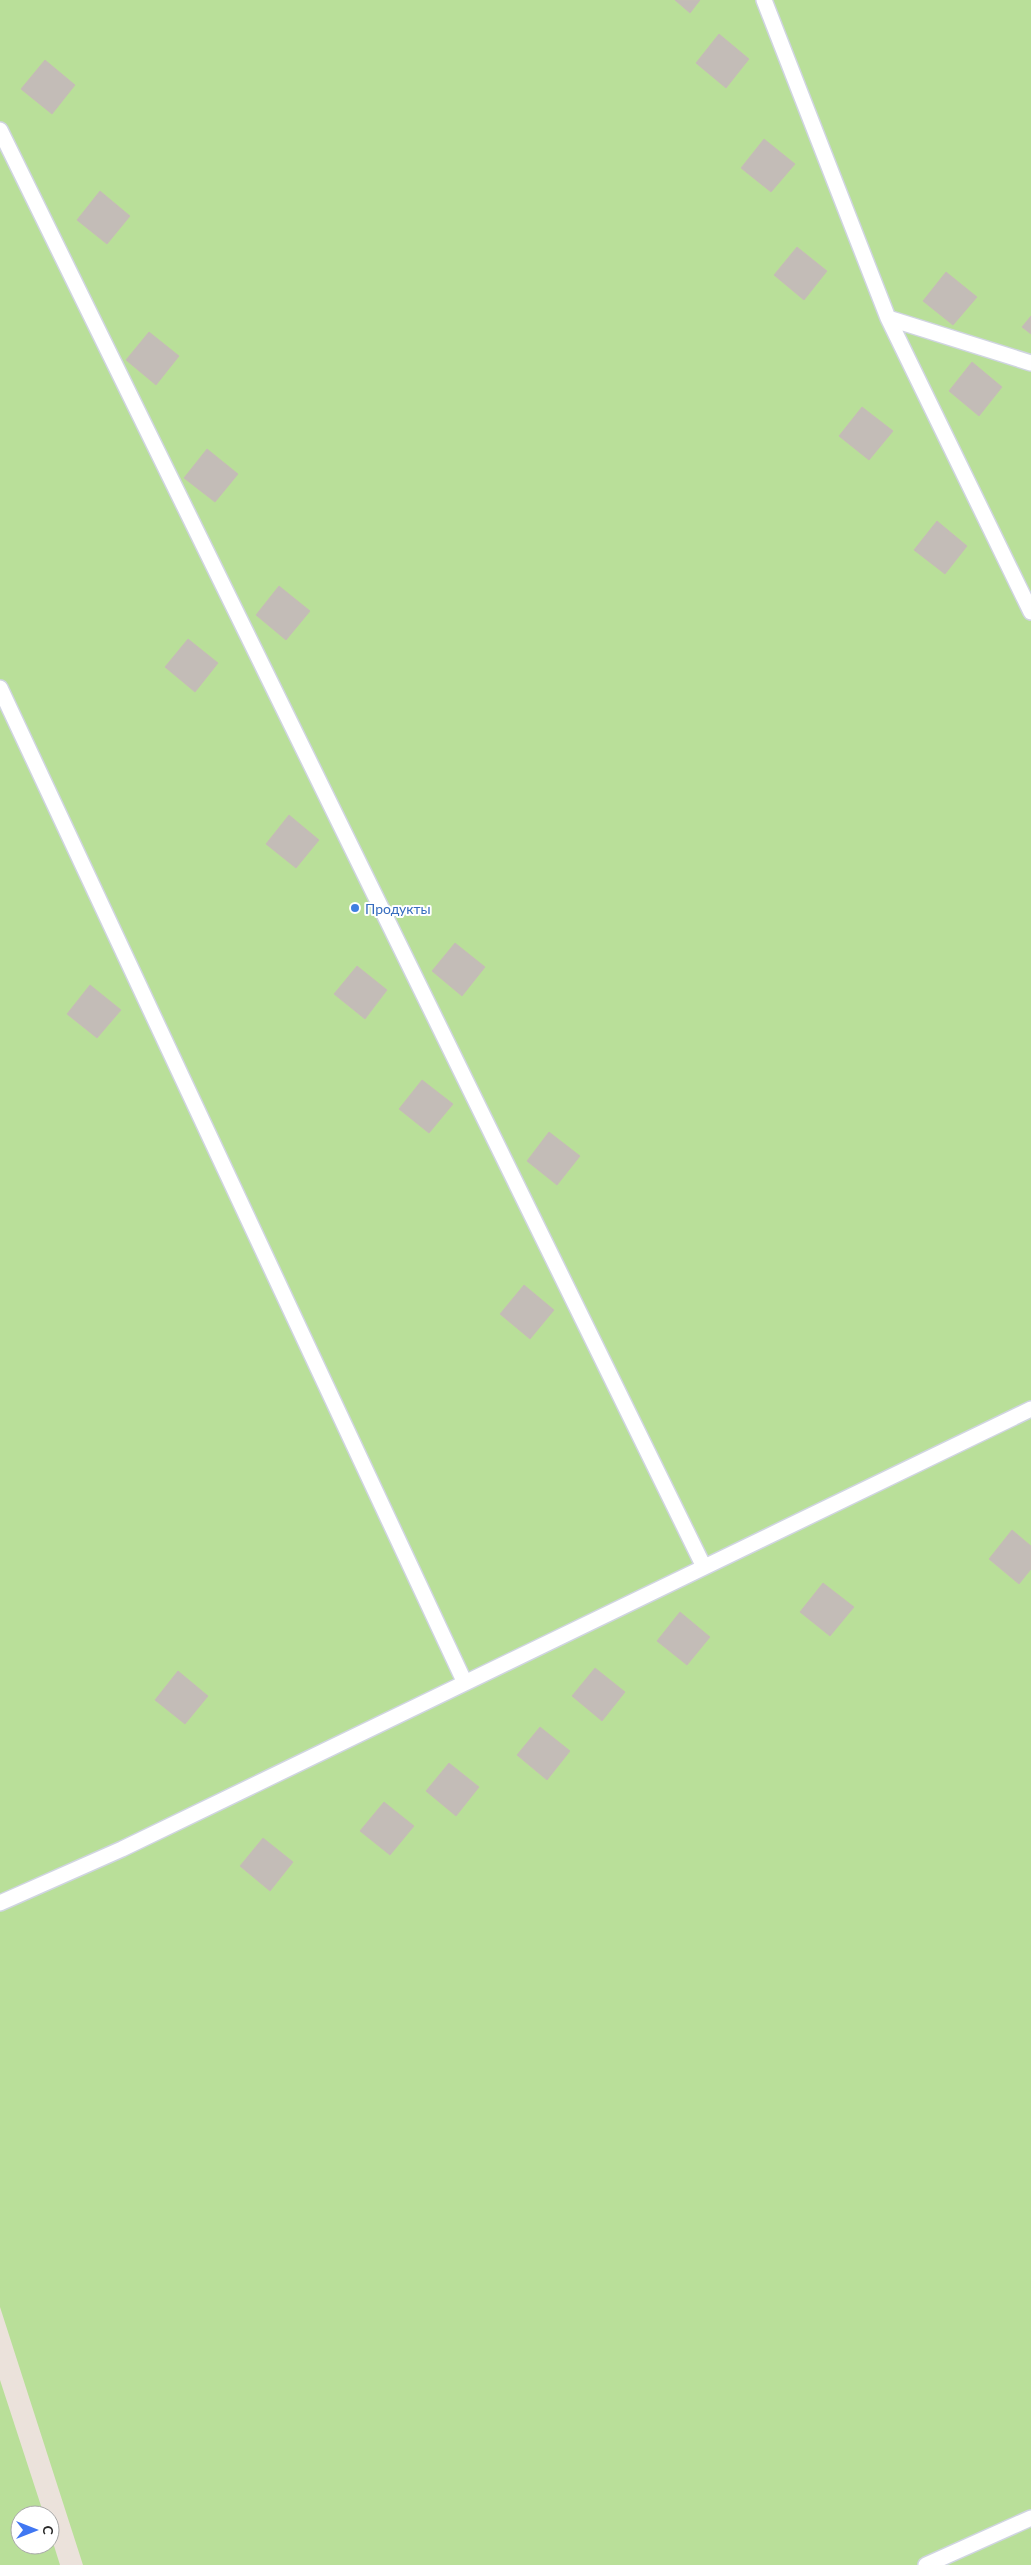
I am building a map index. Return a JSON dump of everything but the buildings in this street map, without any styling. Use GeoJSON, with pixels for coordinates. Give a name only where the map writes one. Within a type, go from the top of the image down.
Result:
{"type":"FeatureCollection","features":[{"type":"Feature","properties":{"kind":"lane"},"geometry":{"type":"LineString","coordinates":[[764,0],[888,318],[1031,612]]}},
{"type":"Feature","properties":{"kind":"lane"},"geometry":{"type":"LineString","coordinates":[[0,130],[704,1567]]}},
{"type":"Feature","properties":{"kind":"lane"},"geometry":{"type":"LineString","coordinates":[[888,318],[1031,364]]}},
{"type":"Feature","properties":{"kind":"lane"},"geometry":{"type":"LineString","coordinates":[[0,688],[464,1683]]}},
{"type":"Feature","properties":{"kind":"lane"},"geometry":{"type":"LineString","coordinates":[[0,1903],[132,1844],[1031,1409]]}},
{"type":"Feature","properties":{"kind":"lane"},"geometry":{"type":"LineString","coordinates":[[926,2565],[1031,2518]]}},
{"type":"Feature","properties":{"kind":"green space"},"geometry":{"type":"Polygon","coordinates":[[[0,0],[1031,0],[1031,2565],[83,2565],[0,2307],[0,0]]]}},
{"type":"Feature","properties":{"kind":"green space"},"geometry":{"type":"Polygon","coordinates":[[[0,2380],[41,2505],[10,2505],[10,2555],[57,2555],[60,2565],[0,2565],[0,2380]]]}},
{"type":"Feature","properties":{"kind":"place","name":"Продукты"},"geometry":{"type":"Point","coordinates":[355,908]}}]}
